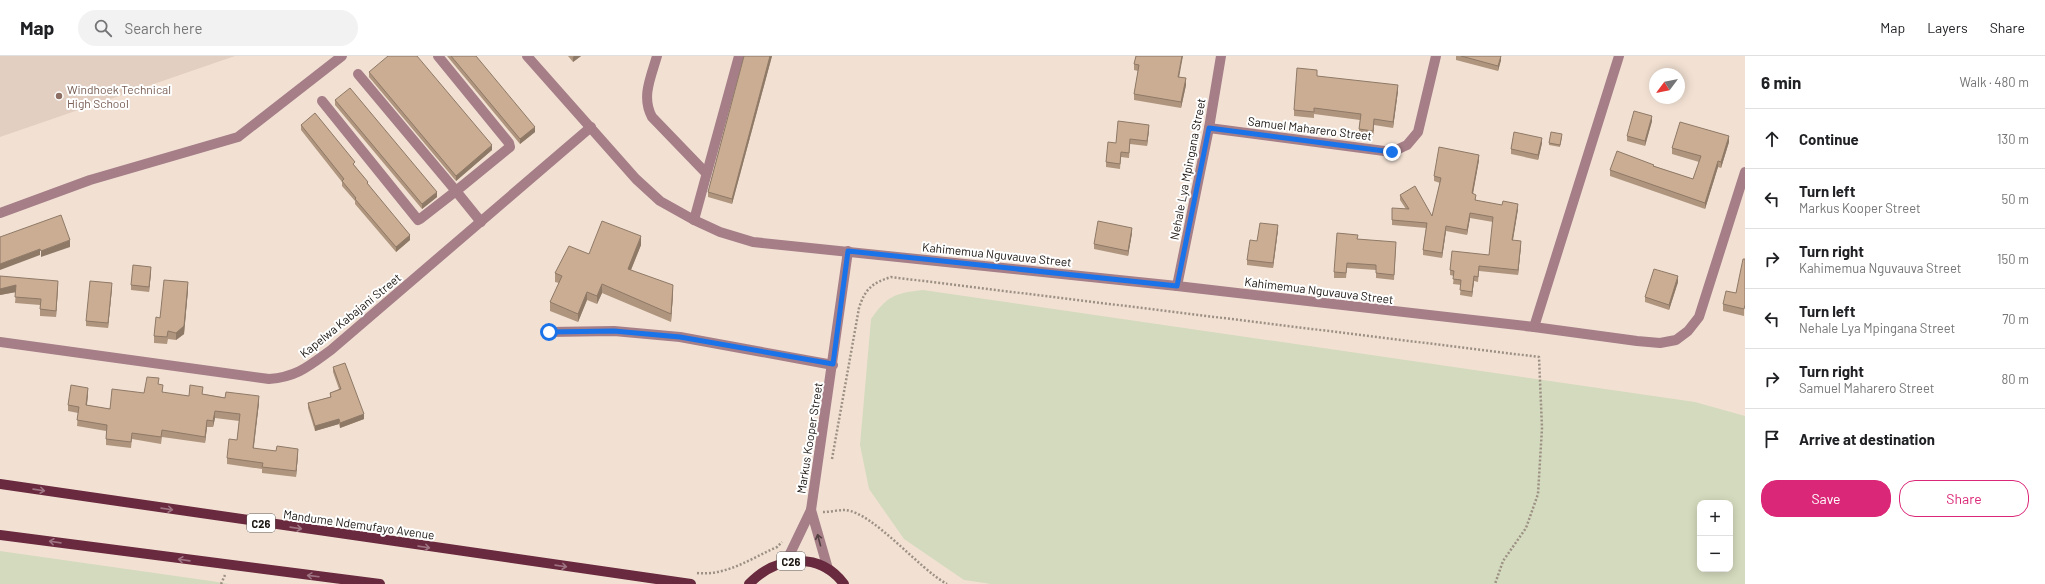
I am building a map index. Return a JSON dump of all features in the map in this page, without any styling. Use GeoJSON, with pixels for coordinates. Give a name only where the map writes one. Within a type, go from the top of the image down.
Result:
{"type":"FeatureCollection","features":[{"type":"Feature","properties":{"kind":"main road","name":"Mandume Ndemufayo Avenue"},"geometry":{"type":"LineString","coordinates":[[0,484],[691,584]]}},
{"type":"Feature","properties":{"kind":"main road"},"geometry":{"type":"LineString","coordinates":[[0,535],[380,584]]}},
{"type":"Feature","properties":{"kind":"main road","name":"C26"},"geometry":{"type":"LineString","coordinates":[[745,584],[749,584],[765,570],[786,562],[807,561],[828,569],[837,575],[844,584]]}},
{"type":"Feature","properties":{"kind":"street"},"geometry":{"type":"LineString","coordinates":[[0,213],[90,180],[238,137],[342,56]]}},
{"type":"Feature","properties":{"kind":"street"},"geometry":{"type":"LineString","coordinates":[[322,101],[418,220],[510,147],[509,143],[438,56]]}},
{"type":"Feature","properties":{"kind":"street","name":"Kahimemua Nguvauva Street"},"geometry":{"type":"LineString","coordinates":[[527,56],[636,179],[660,201],[694,220],[720,232],[753,242],[1177,286],[1660,343],[1676,340],[1688,332],[1699,317],[1745,172]]}},
{"type":"Feature","properties":{"kind":"street"},"geometry":{"type":"LineString","coordinates":[[657,56],[646,97],[646,107],[652,117],[706,173]]}},
{"type":"Feature","properties":{"kind":"street"},"geometry":{"type":"LineString","coordinates":[[694,220],[739,56]]}},
{"type":"Feature","properties":{"kind":"street","name":"Nehale Lya Mpingana Street"},"geometry":{"type":"LineString","coordinates":[[1177,286],[1209,128],[1221,56]]}},
{"type":"Feature","properties":{"kind":"street","name":"Samuel Maharero Street"},"geometry":{"type":"LineString","coordinates":[[1209,128],[1392,152],[1407,145],[1418,132],[1436,56]]}},
{"type":"Feature","properties":{"kind":"street"},"geometry":{"type":"LineString","coordinates":[[1534,327],[1620,56]]}},
{"type":"Feature","properties":{"kind":"street"},"geometry":{"type":"LineString","coordinates":[[358,74],[481,222]]}},
{"type":"Feature","properties":{"kind":"street","name":"Kapelwa Kabajani Street"},"geometry":{"type":"LineString","coordinates":[[0,342],[269,379],[286,378],[303,371],[331,350],[591,127]]}},
{"type":"Feature","properties":{"kind":"street","name":"Markus Kooper Street"},"geometry":{"type":"LineString","coordinates":[[811,510],[848,251]]}},
{"type":"Feature","properties":{"kind":"street"},"geometry":{"type":"LineString","coordinates":[[549,332],[614,331],[680,337],[833,364]]}},
{"type":"Feature","properties":{"kind":"street"},"geometry":{"type":"LineString","coordinates":[[786,562],[811,510]]}},
{"type":"Feature","properties":{"kind":"street"},"geometry":{"type":"LineString","coordinates":[[811,510],[828,569]]}},
{"type":"Feature","properties":{"kind":"path"},"geometry":{"type":"LineString","coordinates":[[831,465],[859,308],[864,294],[878,281],[891,277],[1539,357],[1542,428],[1538,494],[1526,528],[1503,561],[1496,584]]}},
{"type":"Feature","properties":{"kind":"path"},"geometry":{"type":"LineString","coordinates":[[822,512],[824,505]]}},
{"type":"Feature","properties":{"kind":"path"},"geometry":{"type":"LineString","coordinates":[[811,510],[822,512],[846,510],[874,523],[901,548],[947,584]]}},
{"type":"Feature","properties":{"kind":"path"},"geometry":{"type":"LineString","coordinates":[[692,572],[719,573],[776,547],[784,541]]}},
{"type":"Feature","properties":{"kind":"shaded area","name":"Windhoek Technical High School"},"geometry":{"type":"Polygon","coordinates":[[[0,56],[235,56],[0,137],[0,56]]]}},
{"type":"Feature","properties":{"kind":"green space"},"geometry":{"type":"Polygon","coordinates":[[[923,290],[1695,402],[1745,416],[1745,584],[991,584],[964,580],[904,539],[869,489],[860,445],[871,319],[882,305],[892,297],[923,290]]]}},
{"type":"Feature","properties":{"kind":"green space"},"geometry":{"type":"Polygon","coordinates":[[[0,551],[211,581],[229,584],[0,584],[0,551]]]}},
{"type":"Feature","properties":{"kind":"building"},"geometry":{"type":"Polygon","coordinates":[[[388,56],[417,56],[492,145],[456,176],[369,72],[388,56]]]}},
{"type":"Feature","properties":{"kind":"building"},"geometry":{"type":"Polygon","coordinates":[[[451,56],[476,56],[535,127],[520,139],[451,56]]]}},
{"type":"Feature","properties":{"kind":"building"},"geometry":{"type":"Polygon","coordinates":[[[744,56],[770,56],[732,199],[708,192],[744,56]]]}},
{"type":"Feature","properties":{"kind":"building"},"geometry":{"type":"Polygon","coordinates":[[[1136,56],[1182,56],[1178,77],[1186,78],[1181,102],[1134,94],[1139,65],[1134,64],[1136,56]]]}},
{"type":"Feature","properties":{"kind":"building"},"geometry":{"type":"Polygon","coordinates":[[[1461,56],[1501,56],[1498,66],[1461,56]]]}},
{"type":"Feature","properties":{"kind":"building"},"geometry":{"type":"Polygon","coordinates":[[[1297,68],[1317,70],[1317,76],[1398,85],[1393,122],[1374,119],[1373,131],[1359,129],[1361,114],[1314,108],[1314,112],[1294,110],[1297,68]]]}},
{"type":"Feature","properties":{"kind":"building"},"geometry":{"type":"Polygon","coordinates":[[[350,88],[437,192],[422,204],[335,100],[350,88]]]}},
{"type":"Feature","properties":{"kind":"building"},"geometry":{"type":"Polygon","coordinates":[[[1634,111],[1652,116],[1645,141],[1627,136],[1634,111]]]}},
{"type":"Feature","properties":{"kind":"building"},"geometry":{"type":"Polygon","coordinates":[[[315,113],[355,162],[353,164],[368,182],[367,183],[410,235],[396,247],[355,199],[356,198],[342,181],[344,179],[301,125],[315,113]]]}},
{"type":"Feature","properties":{"kind":"building"},"geometry":{"type":"Polygon","coordinates":[[[1118,121],[1149,125],[1147,141],[1130,139],[1129,153],[1121,152],[1120,164],[1106,162],[1108,142],[1116,143],[1118,121]]]}},
{"type":"Feature","properties":{"kind":"building"},"geometry":{"type":"Polygon","coordinates":[[[1680,122],[1729,136],[1721,162],[1718,161],[1705,203],[1610,170],[1617,151],[1654,165],[1653,166],[1693,179],[1701,156],[1672,148],[1680,122]]]}},
{"type":"Feature","properties":{"kind":"building"},"geometry":{"type":"Polygon","coordinates":[[[1514,132],[1542,138],[1538,155],[1511,149],[1514,132]]]}},
{"type":"Feature","properties":{"kind":"building"},"geometry":{"type":"Polygon","coordinates":[[[1551,132],[1562,134],[1560,145],[1549,143],[1551,132]]]}},
{"type":"Feature","properties":{"kind":"building"},"geometry":{"type":"Polygon","coordinates":[[[1439,147],[1479,155],[1472,193],[1476,195],[1475,200],[1502,205],[1503,201],[1518,204],[1512,240],[1521,241],[1518,270],[1479,266],[1478,277],[1474,276],[1472,292],[1460,290],[1461,280],[1453,279],[1454,271],[1450,270],[1452,251],[1489,255],[1493,217],[1470,213],[1467,230],[1446,226],[1442,253],[1423,250],[1427,223],[1392,220],[1392,208],[1409,209],[1400,195],[1415,186],[1432,216],[1441,178],[1434,176],[1439,147]]]}},
{"type":"Feature","properties":{"kind":"building"},"geometry":{"type":"Polygon","coordinates":[[[61,215],[70,240],[41,251],[40,249],[0,264],[0,237],[61,215]]]}},
{"type":"Feature","properties":{"kind":"building"},"geometry":{"type":"Polygon","coordinates":[[[602,221],[641,236],[628,269],[673,285],[671,314],[602,284],[597,296],[587,292],[578,314],[550,302],[562,276],[555,273],[569,246],[589,254],[602,221]]]}},
{"type":"Feature","properties":{"kind":"building"},"geometry":{"type":"Polygon","coordinates":[[[1098,221],[1132,228],[1128,251],[1094,244],[1098,221]]]}},
{"type":"Feature","properties":{"kind":"building"},"geometry":{"type":"Polygon","coordinates":[[[1260,223],[1278,225],[1273,263],[1247,260],[1250,240],[1257,241],[1260,223]]]}},
{"type":"Feature","properties":{"kind":"building"},"geometry":{"type":"Polygon","coordinates":[[[1337,233],[1358,235],[1357,239],[1396,242],[1394,275],[1376,273],[1376,265],[1347,263],[1346,273],[1334,272],[1337,233]]]}},
{"type":"Feature","properties":{"kind":"building"},"geometry":{"type":"Polygon","coordinates":[[[1743,259],[1745,259],[1744,309],[1723,304],[1726,291],[1736,293],[1743,259]]]}},
{"type":"Feature","properties":{"kind":"building"},"geometry":{"type":"Polygon","coordinates":[[[133,265],[151,267],[149,287],[131,285],[133,265]]]}},
{"type":"Feature","properties":{"kind":"building"},"geometry":{"type":"Polygon","coordinates":[[[1654,269],[1678,276],[1669,305],[1645,297],[1654,269]]]}},
{"type":"Feature","properties":{"kind":"building"},"geometry":{"type":"Polygon","coordinates":[[[0,276],[58,281],[56,311],[40,309],[41,299],[15,297],[16,285],[0,289],[0,276]]]}},
{"type":"Feature","properties":{"kind":"building"},"geometry":{"type":"Polygon","coordinates":[[[164,280],[188,282],[184,326],[176,333],[168,331],[167,337],[154,336],[156,317],[160,318],[164,280]]]}},
{"type":"Feature","properties":{"kind":"building"},"geometry":{"type":"Polygon","coordinates":[[[90,281],[112,283],[108,323],[86,321],[90,281]]]}},
{"type":"Feature","properties":{"kind":"building"},"geometry":{"type":"Polygon","coordinates":[[[345,363],[364,414],[340,423],[339,419],[315,426],[308,403],[331,397],[330,393],[341,389],[333,367],[345,363]]]}},
{"type":"Feature","properties":{"kind":"building"},"geometry":{"type":"Polygon","coordinates":[[[147,377],[159,378],[158,384],[163,385],[162,392],[189,396],[190,385],[203,387],[202,394],[225,398],[226,392],[259,396],[253,448],[276,451],[277,446],[298,449],[296,471],[262,467],[263,463],[227,458],[229,439],[237,440],[240,414],[215,411],[213,421],[207,420],[205,437],[162,430],[161,437],[132,433],[131,442],[106,439],[107,425],[77,420],[79,407],[68,405],[71,385],[88,388],[86,405],[110,409],[112,389],[144,393],[147,377]]]}},
{"type":"Feature","properties":{"kind":"place","name":"Windhoek Technical High School"},"geometry":{"type":"Point","coordinates":[59,96]}},
{"type":"Feature","properties":{"kind":"route"},"geometry":{"type":"LineString","coordinates":[[549,332],[614,331],[680,337],[833,364],[848,251],[1177,286],[1209,128],[1392,152]]}}]}
